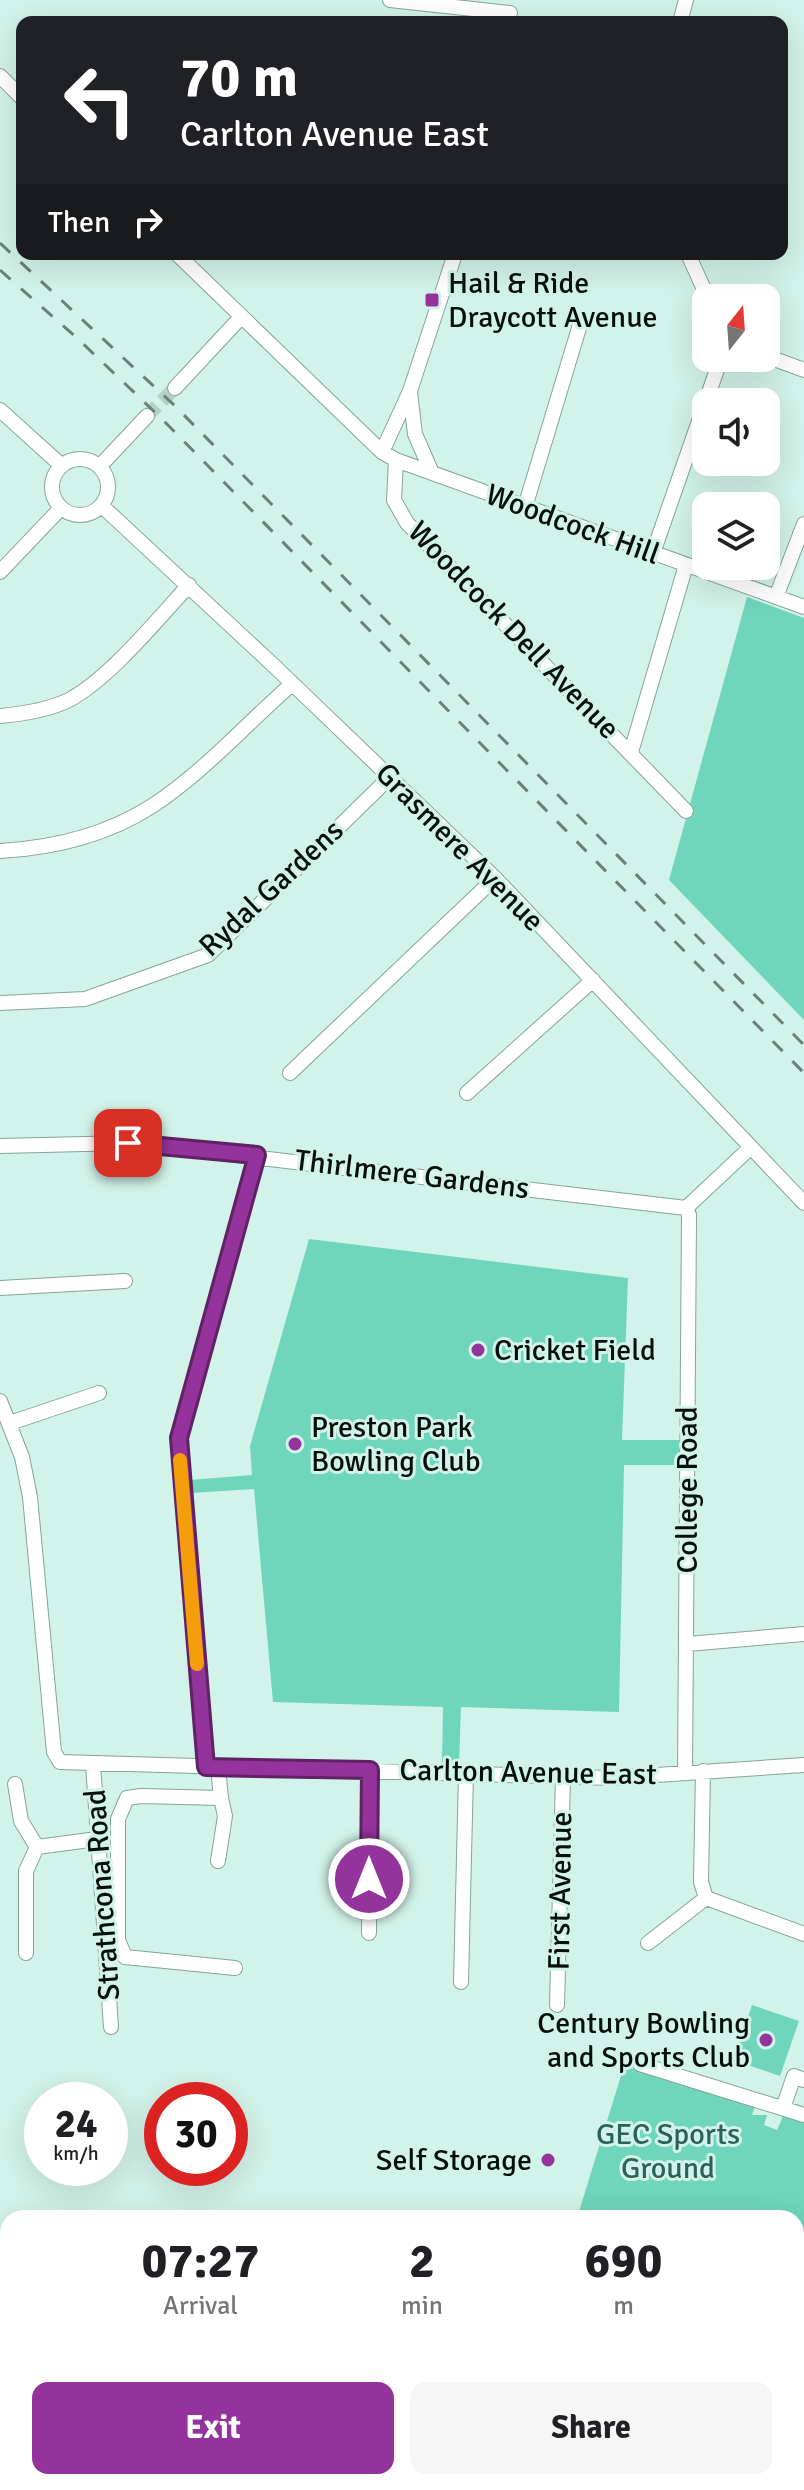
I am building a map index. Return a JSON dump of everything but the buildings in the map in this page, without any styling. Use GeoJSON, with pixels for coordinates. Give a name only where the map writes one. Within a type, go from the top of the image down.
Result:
{"type":"FeatureCollection","features":[{"type":"Feature","properties":{"kind":"street"},"geometry":{"type":"LineString","coordinates":[[390,0],[510,12]]}},
{"type":"Feature","properties":{"kind":"street"},"geometry":{"type":"LineString","coordinates":[[0,76],[16,92]]}},
{"type":"Feature","properties":{"kind":"street","name":"Woodcock Hill"},"geometry":{"type":"LineString","coordinates":[[183,260],[382,452],[396,460],[804,607]]}},
{"type":"Feature","properties":{"kind":"street"},"geometry":{"type":"LineString","coordinates":[[382,452],[410,391],[453,260]]}},
{"type":"Feature","properties":{"kind":"street"},"geometry":{"type":"LineString","coordinates":[[691,260],[702,284]]}},
{"type":"Feature","properties":{"kind":"street"},"geometry":{"type":"LineString","coordinates":[[175,388],[241,317]]}},
{"type":"Feature","properties":{"kind":"street"},"geometry":{"type":"LineString","coordinates":[[525,507],[582,318]]}},
{"type":"Feature","properties":{"kind":"street"},"geometry":{"type":"LineString","coordinates":[[780,361],[804,370]]}},
{"type":"Feature","properties":{"kind":"street"},"geometry":{"type":"LineString","coordinates":[[653,553],[716,372]]}},
{"type":"Feature","properties":{"kind":"street"},"geometry":{"type":"LineString","coordinates":[[410,391],[415,434],[432,473]]}},
{"type":"Feature","properties":{"kind":"street"},"geometry":{"type":"LineString","coordinates":[[0,410],[62,466]]}},
{"type":"Feature","properties":{"kind":"street"},"geometry":{"type":"LineString","coordinates":[[100,466],[147,416]]}},
{"type":"Feature","properties":{"kind":"street"},"geometry":{"type":"LineString","coordinates":[[78,459],[100,466],[109,484],[102,506],[85,515],[75,515],[61,508],[52,491],[53,481],[62,466],[78,459]]}},
{"type":"Feature","properties":{"kind":"street","name":"Woodcock Dell Avenue"},"geometry":{"type":"LineString","coordinates":[[396,460],[394,500],[407,523],[686,811]]}},
{"type":"Feature","properties":{"kind":"street","name":"Grasmere Avenue"},"geometry":{"type":"LineString","coordinates":[[102,506],[189,585],[495,878],[804,1203]]}},
{"type":"Feature","properties":{"kind":"street"},"geometry":{"type":"LineString","coordinates":[[0,572],[61,508]]}},
{"type":"Feature","properties":{"kind":"street"},"geometry":{"type":"LineString","coordinates":[[776,597],[804,524]]}},
{"type":"Feature","properties":{"kind":"street","name":"Woodcock Dell Avenue"},"geometry":{"type":"LineString","coordinates":[[631,752],[686,565]]}},
{"type":"Feature","properties":{"kind":"street"},"geometry":{"type":"LineString","coordinates":[[0,716],[67,701],[125,655],[189,585]]}},
{"type":"Feature","properties":{"kind":"street"},"geometry":{"type":"LineString","coordinates":[[0,851],[33,849],[99,832],[150,807],[201,767],[292,684]]}},
{"type":"Feature","properties":{"kind":"street","name":"Rydal Gardens"},"geometry":{"type":"LineString","coordinates":[[0,1003],[85,999],[208,955],[390,777]]}},
{"type":"Feature","properties":{"kind":"street"},"geometry":{"type":"LineString","coordinates":[[290,1073],[495,878]]}},
{"type":"Feature","properties":{"kind":"street"},"geometry":{"type":"LineString","coordinates":[[467,1093],[593,980]]}},
{"type":"Feature","properties":{"kind":"street","name":"Thirlmere Gardens"},"geometry":{"type":"LineString","coordinates":[[0,1146],[128,1143],[257,1155],[686,1208]]}},
{"type":"Feature","properties":{"kind":"street"},"geometry":{"type":"LineString","coordinates":[[686,1208],[751,1147]]}},
{"type":"Feature","properties":{"kind":"street"},"geometry":{"type":"LineString","coordinates":[[218,1861],[225,1816],[212,1767],[179,1438],[257,1155]]}},
{"type":"Feature","properties":{"kind":"street","name":"College Road"},"geometry":{"type":"LineString","coordinates":[[685,1773],[689,1215],[686,1208]]}},
{"type":"Feature","properties":{"kind":"street"},"geometry":{"type":"LineString","coordinates":[[0,1288],[125,1281]]}},
{"type":"Feature","properties":{"kind":"street"},"geometry":{"type":"LineString","coordinates":[[0,1401],[10,1423],[99,1393]]}},
{"type":"Feature","properties":{"kind":"street","name":"Carlton Avenue East"},"geometry":{"type":"LineString","coordinates":[[10,1423],[26,1471],[30,1497],[54,1752],[60,1762],[612,1778],[804,1765]]}},
{"type":"Feature","properties":{"kind":"street"},"geometry":{"type":"LineString","coordinates":[[687,1644],[804,1634]]}},
{"type":"Feature","properties":{"kind":"street","name":"Strathcona Road"},"geometry":{"type":"LineString","coordinates":[[93,1764],[111,2027]]}},
{"type":"Feature","properties":{"kind":"street"},"geometry":{"type":"LineString","coordinates":[[369,1933],[370,1770]]}},
{"type":"Feature","properties":{"kind":"street"},"geometry":{"type":"LineString","coordinates":[[703,1771],[701,1882],[706,1898]]}},
{"type":"Feature","properties":{"kind":"street"},"geometry":{"type":"LineString","coordinates":[[461,1982],[466,1773]]}},
{"type":"Feature","properties":{"kind":"street","name":"First Avenue"},"geometry":{"type":"LineString","coordinates":[[557,2005],[563,1777]]}},
{"type":"Feature","properties":{"kind":"street"},"geometry":{"type":"LineString","coordinates":[[15,1784],[21,1821],[37,1847]]}},
{"type":"Feature","properties":{"kind":"street"},"geometry":{"type":"LineString","coordinates":[[221,1798],[127,1798],[118,1819],[118,1940],[125,1957],[137,1960],[186,1961],[235,1968]]}},
{"type":"Feature","properties":{"kind":"street"},"geometry":{"type":"LineString","coordinates":[[37,1847],[97,1839]]}},
{"type":"Feature","properties":{"kind":"street"},"geometry":{"type":"LineString","coordinates":[[26,1953],[26,1871],[37,1847]]}},
{"type":"Feature","properties":{"kind":"street"},"geometry":{"type":"LineString","coordinates":[[706,1898],[804,1934]]}},
{"type":"Feature","properties":{"kind":"street"},"geometry":{"type":"LineString","coordinates":[[648,1943],[706,1898]]}},
{"type":"Feature","properties":{"kind":"street"},"geometry":{"type":"LineString","coordinates":[[640,2064],[804,2115]]}},
{"type":"Feature","properties":{"kind":"street"},"geometry":{"type":"LineString","coordinates":[[783,2108],[794,2076],[804,2080]]}},
{"type":"Feature","properties":{"kind":"green space"},"geometry":{"type":"Polygon","coordinates":[[[747,597],[804,618],[804,1020],[669,880],[747,597]]]}},
{"type":"Feature","properties":{"kind":"green space"},"geometry":{"type":"Polygon","coordinates":[[[309,1239],[628,1278],[622,1440],[680,1440],[680,1465],[624,1465],[619,1712],[461,1707],[459,1764],[442,1764],[443,1707],[273,1702],[254,1489],[191,1493],[190,1480],[252,1475],[250,1446],[309,1239]]]}},
{"type":"Feature","properties":{"kind":"green space","name":"Century Bowling and Sports Club"},"geometry":{"type":"Polygon","coordinates":[[[752,2005],[799,2021],[780,2076],[733,2060],[752,2005]]]}},
{"type":"Feature","properties":{"kind":"green space","name":"GEC Sports Ground"},"geometry":{"type":"Polygon","coordinates":[[[624,2066],[755,2106],[752,2115],[767,2115],[764,2125],[777,2130],[783,2116],[804,2120],[804,2210],[579,2210],[624,2066]]]}},
{"type":"Feature","properties":{"kind":"tunnel"},"geometry":{"type":"LineString","coordinates":[[147,416],[175,388]]}},
{"type":"Feature","properties":{"kind":"railway"},"geometry":{"type":"LineString","coordinates":[[0,243],[16,258]]}},
{"type":"Feature","properties":{"kind":"railway"},"geometry":{"type":"LineString","coordinates":[[18,260],[175,406],[804,1045]]}},
{"type":"Feature","properties":{"kind":"railway"},"geometry":{"type":"LineString","coordinates":[[0,270],[162,419],[804,1073]]}},
{"type":"Feature","properties":{"kind":"slow traffic"},"geometry":{"type":"LineString","coordinates":[[180,1460],[197,1664]]}},
{"type":"Feature","properties":{"kind":"place","name":"Hail & Ride Draycott Avenue"},"geometry":{"type":"Point","coordinates":[432,300]}},
{"type":"Feature","properties":{"kind":"place","name":"Cricket Field"},"geometry":{"type":"Point","coordinates":[478,1350]}},
{"type":"Feature","properties":{"kind":"place","name":"Preston Park Bowling Club"},"geometry":{"type":"Point","coordinates":[295,1444]}},
{"type":"Feature","properties":{"kind":"place","name":"Century Bowling and Sports Club"},"geometry":{"type":"Point","coordinates":[766,2040]}},
{"type":"Feature","properties":{"kind":"place","name":"Self Storage"},"geometry":{"type":"Point","coordinates":[548,2160]}},
{"type":"Feature","properties":{"kind":"route"},"geometry":{"type":"LineString","coordinates":[[128,1143],[257,1155],[183,1420],[178,1450],[206,1767],[370,1770],[369,1879]]}}]}
